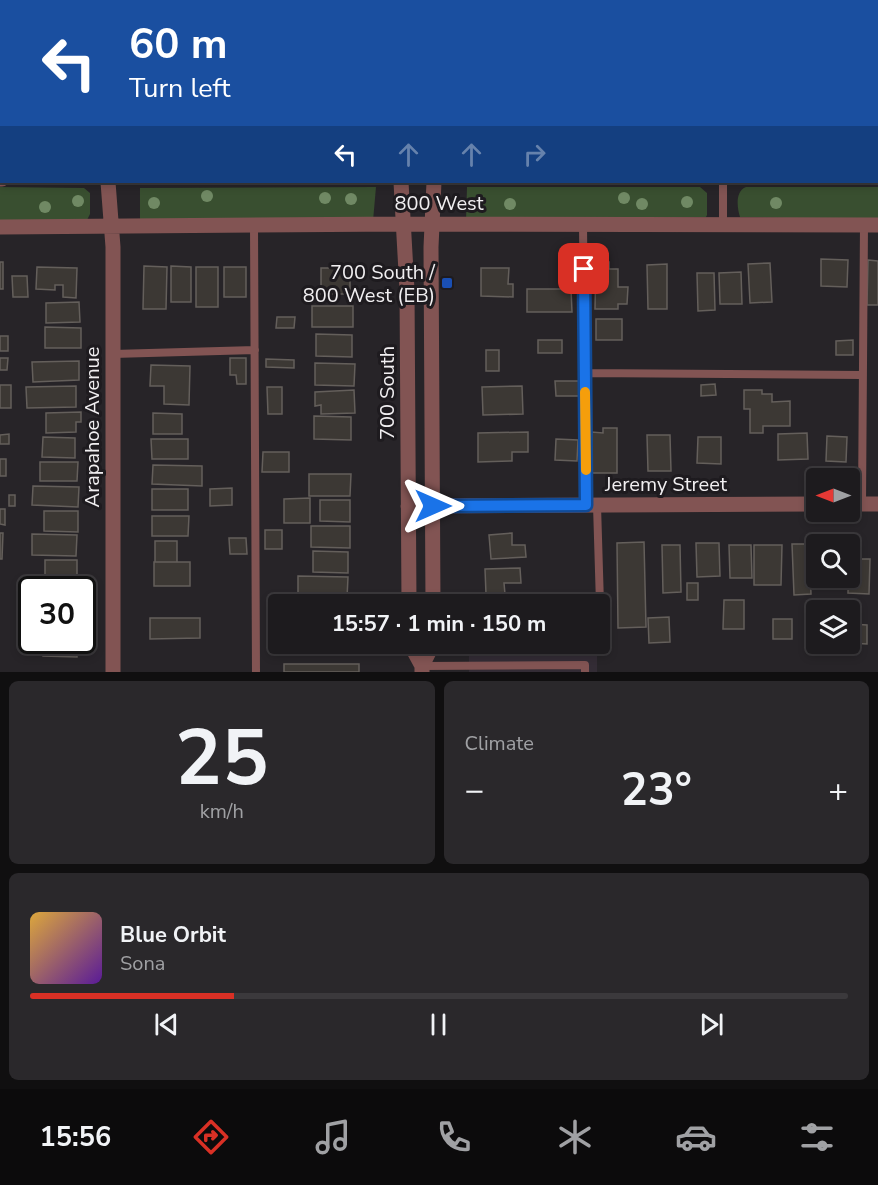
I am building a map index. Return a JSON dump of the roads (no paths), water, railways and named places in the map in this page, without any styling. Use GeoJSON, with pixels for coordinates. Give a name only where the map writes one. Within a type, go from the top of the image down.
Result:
{"type":"FeatureCollection","features":[{"type":"Feature","properties":{"kind":"street","name":"Arapahoe Avenue"},"geometry":{"type":"LineString","coordinates":[[108,183],[112,226],[113,672]]}},
{"type":"Feature","properties":{"kind":"street","name":"700 South"},"geometry":{"type":"LineString","coordinates":[[401,183],[408,360],[409,594]]}},
{"type":"Feature","properties":{"kind":"street"},"geometry":{"type":"LineString","coordinates":[[433,594],[432,225],[434,183]]}},
{"type":"Feature","properties":{"kind":"street","name":"800 West"},"geometry":{"type":"LineString","coordinates":[[0,227],[404,224],[871,225]]}},
{"type":"Feature","properties":{"kind":"street"},"geometry":{"type":"LineString","coordinates":[[408,360],[432,360]]}},
{"type":"Feature","properties":{"kind":"street","name":"Jeremy Street"},"geometry":{"type":"LineString","coordinates":[[408,506],[806,504]]}},
{"type":"Feature","properties":{"kind":"street"},"geometry":{"type":"LineString","coordinates":[[860,504],[878,504]]}},
{"type":"Feature","properties":{"kind":"street"},"geometry":{"type":"LineString","coordinates":[[415,654],[422,669]]}},
{"type":"Feature","properties":{"kind":"street"},"geometry":{"type":"LineString","coordinates":[[422,669],[429,654]]}},
{"type":"Feature","properties":{"kind":"lane"},"geometry":{"type":"LineString","coordinates":[[723,183],[723,225]]}},
{"type":"Feature","properties":{"kind":"lane"},"geometry":{"type":"LineString","coordinates":[[254,225],[256,672]]}},
{"type":"Feature","properties":{"kind":"lane"},"geometry":{"type":"LineString","coordinates":[[583,225],[585,373],[599,594]]}},
{"type":"Feature","properties":{"kind":"lane"},"geometry":{"type":"LineString","coordinates":[[857,468],[871,225]]}},
{"type":"Feature","properties":{"kind":"lane"},"geometry":{"type":"LineString","coordinates":[[113,354],[255,350]]}},
{"type":"Feature","properties":{"kind":"lane"},"geometry":{"type":"LineString","coordinates":[[585,373],[862,375]]}},
{"type":"Feature","properties":{"kind":"lane"},"geometry":{"type":"LineString","coordinates":[[422,669],[585,665],[585,672]]}},
{"type":"Feature","properties":{"kind":"place","name":"700 South / 800 West (EB)"},"geometry":{"type":"Point","coordinates":[447,283]}}]}
